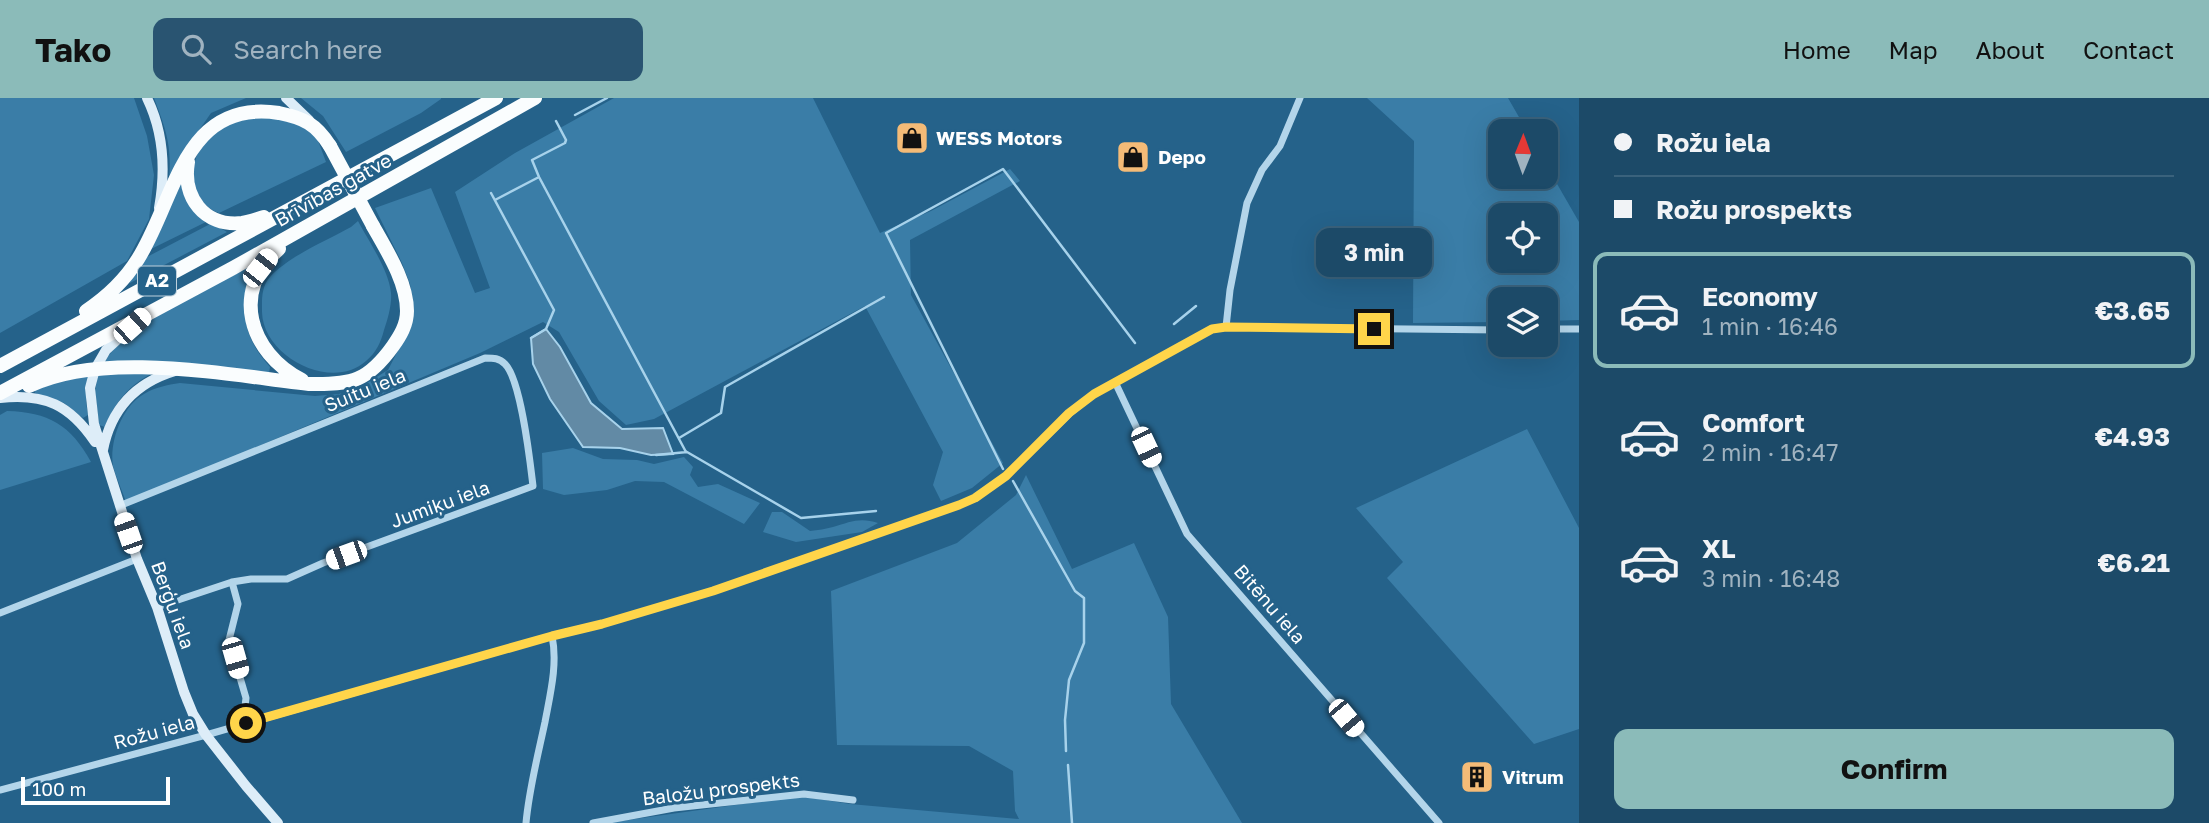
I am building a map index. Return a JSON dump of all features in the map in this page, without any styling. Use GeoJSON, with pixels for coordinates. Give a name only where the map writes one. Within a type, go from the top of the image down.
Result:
{"type":"FeatureCollection","features":[{"type":"Feature","properties":{"kind":"highway","name":"Brīvības gatve"},"geometry":{"type":"LineString","coordinates":[[0,366],[496,98]]}},
{"type":"Feature","properties":{"kind":"highway","name":"Brīvības gatve"},"geometry":{"type":"LineString","coordinates":[[2,396],[535,98]]}},
{"type":"Feature","properties":{"kind":"highway"},"geometry":{"type":"LineString","coordinates":[[2,396],[40,381],[95,369],[180,370],[309,384],[330,384],[362,378],[380,364],[402,333],[407,312],[403,289],[373,226],[330,146],[316,127],[293,116],[271,111],[238,112],[214,124],[196,139],[138,259],[123,279],[103,300],[48,332],[31,350]]}},
{"type":"Feature","properties":{"kind":"highway"},"geometry":{"type":"LineString","coordinates":[[189,153],[186,172],[190,196],[208,215],[219,220],[241,223],[284,213]]}},
{"type":"Feature","properties":{"kind":"highway"},"geometry":{"type":"LineString","coordinates":[[309,384],[287,372],[267,355],[256,334],[251,312],[252,291],[258,272],[270,256],[331,219],[342,207]]}},
{"type":"Feature","properties":{"kind":"main road"},"geometry":{"type":"LineString","coordinates":[[147,98],[162,145],[164,170],[157,217]]}},
{"type":"Feature","properties":{"kind":"main road"},"geometry":{"type":"LineString","coordinates":[[286,98],[316,127]]}},
{"type":"Feature","properties":{"kind":"main road"},"geometry":{"type":"LineString","coordinates":[[95,369],[106,350],[148,312]]}},
{"type":"Feature","properties":{"kind":"main road","name":"Berģu iela"},"geometry":{"type":"LineString","coordinates":[[95,369],[90,388],[94,424],[137,559],[158,607],[184,692],[206,734],[278,823]]}},
{"type":"Feature","properties":{"kind":"main road"},"geometry":{"type":"LineString","coordinates":[[103,453],[110,428],[130,395],[156,377],[180,370]]}},
{"type":"Feature","properties":{"kind":"main road"},"geometry":{"type":"LineString","coordinates":[[2,396],[31,397],[64,408],[85,426],[103,453]]}},
{"type":"Feature","properties":{"kind":"street"},"geometry":{"type":"LineString","coordinates":[[1300,98],[1280,146],[1262,170],[1247,203],[1226,327],[1488,330]]}},
{"type":"Feature","properties":{"kind":"street","name":"Rožu iela"},"geometry":{"type":"LineString","coordinates":[[0,790],[602,624],[713,591],[959,505],[975,498],[1006,476],[1069,413],[1094,394],[1212,329],[1226,327]]}},
{"type":"Feature","properties":{"kind":"street"},"geometry":{"type":"LineString","coordinates":[[1558,329],[1579,329]]}},
{"type":"Feature","properties":{"kind":"street","name":"Suitu iela"},"geometry":{"type":"LineString","coordinates":[[119,506],[485,358],[498,358],[512,374],[527,437],[533,486]]}},
{"type":"Feature","properties":{"kind":"street","name":"Bitēnu iela"},"geometry":{"type":"LineString","coordinates":[[1115,382],[1187,534],[1439,823]]}},
{"type":"Feature","properties":{"kind":"street","name":"Jumiķu iela"},"geometry":{"type":"LineString","coordinates":[[158,607],[232,582],[287,579],[533,486]]}},
{"type":"Feature","properties":{"kind":"street"},"geometry":{"type":"LineString","coordinates":[[0,612],[137,559]]}},
{"type":"Feature","properties":{"kind":"street"},"geometry":{"type":"LineString","coordinates":[[232,582],[239,604],[229,640],[246,698],[246,723]]}},
{"type":"Feature","properties":{"kind":"street"},"geometry":{"type":"LineString","coordinates":[[526,823],[528,800],[550,692],[555,635]]}},
{"type":"Feature","properties":{"kind":"street","name":"Baložu prospekts"},"geometry":{"type":"LineString","coordinates":[[593,823],[674,808],[804,794],[853,800]]}},
{"type":"Feature","properties":{"kind":"shaded area"},"geometry":{"type":"Polygon","coordinates":[[[0,98],[134,98],[147,136],[154,175],[149,219],[127,261],[0,333],[0,98]]]}},
{"type":"Feature","properties":{"kind":"shaded area"},"geometry":{"type":"Polygon","coordinates":[[[154,98],[246,98],[211,113],[179,159],[169,180],[167,138],[154,98]]]}},
{"type":"Feature","properties":{"kind":"shaded area"},"geometry":{"type":"Polygon","coordinates":[[[301,98],[441,99],[421,113],[346,152],[323,116],[301,98]]]}},
{"type":"Feature","properties":{"kind":"shaded area"},"geometry":{"type":"Polygon","coordinates":[[[614,98],[813,98],[880,233],[931,211],[1010,169],[1020,181],[910,240],[911,295],[1003,463],[972,488],[941,501],[933,485],[943,452],[865,306],[654,419],[626,425],[599,401],[559,332],[543,322],[480,353],[126,502],[113,466],[113,446],[123,416],[136,400],[153,390],[180,383],[315,396],[339,394],[359,388],[388,370],[413,321],[413,304],[410,284],[402,263],[375,208],[431,188],[475,293],[490,288],[455,192],[515,153],[614,98]]]}},
{"type":"Feature","properties":{"kind":"shaded area"},"geometry":{"type":"Polygon","coordinates":[[[1367,98],[1508,98],[1520,119],[1488,119],[1488,189],[1558,189],[1558,186],[1579,222],[1579,320],[1558,321],[1558,287],[1488,287],[1488,322],[1413,323],[1414,141],[1367,98]]]}},
{"type":"Feature","properties":{"kind":"shaded area"},"geometry":{"type":"Polygon","coordinates":[[[263,115],[304,126],[316,135],[326,162],[219,213],[200,199],[194,177],[197,154],[211,134],[223,126],[263,115]]]}},
{"type":"Feature","properties":{"kind":"shaded area"},"geometry":{"type":"Polygon","coordinates":[[[181,179],[208,221],[147,251],[181,179]]]}},
{"type":"Feature","properties":{"kind":"shaded area"},"geometry":{"type":"Polygon","coordinates":[[[358,221],[382,265],[389,284],[391,297],[388,316],[378,347],[366,361],[352,370],[336,373],[318,371],[286,355],[274,343],[265,328],[262,312],[264,289],[270,277],[287,262],[358,221]]]}},
{"type":"Feature","properties":{"kind":"shaded area"},"geometry":{"type":"Polygon","coordinates":[[[212,223],[227,232],[130,283],[128,278],[145,258],[212,223]]]}},
{"type":"Feature","properties":{"kind":"shaded area"},"geometry":{"type":"Polygon","coordinates":[[[252,266],[246,294],[246,320],[253,343],[270,367],[269,373],[104,363],[130,335],[149,321],[252,266]]]}},
{"type":"Feature","properties":{"kind":"shaded area"},"geometry":{"type":"Polygon","coordinates":[[[546,329],[560,347],[591,403],[622,429],[663,428],[673,454],[651,455],[620,448],[583,447],[550,399],[533,364],[531,338],[546,329]]]}},
{"type":"Feature","properties":{"kind":"shaded area"},"geometry":{"type":"Polygon","coordinates":[[[89,373],[86,402],[88,415],[83,418],[64,403],[35,393],[35,387],[89,373]]]}},
{"type":"Feature","properties":{"kind":"shaded area"},"geometry":{"type":"Polygon","coordinates":[[[98,373],[153,373],[124,395],[105,427],[99,425],[95,392],[98,373]]]}},
{"type":"Feature","properties":{"kind":"shaded area"},"geometry":{"type":"Polygon","coordinates":[[[7,411],[35,414],[57,423],[75,439],[91,462],[0,490],[0,415],[7,411]]]}},
{"type":"Feature","properties":{"kind":"shaded area"},"geometry":{"type":"Polygon","coordinates":[[[1527,429],[1579,528],[1579,729],[1534,744],[1387,578],[1403,562],[1356,508],[1527,429]]]}},
{"type":"Feature","properties":{"kind":"shaded area"},"geometry":{"type":"Polygon","coordinates":[[[573,448],[603,459],[637,460],[654,464],[684,457],[693,467],[690,475],[698,487],[718,484],[760,503],[744,524],[664,482],[635,481],[607,490],[564,495],[543,489],[542,453],[573,448]]]}},
{"type":"Feature","properties":{"kind":"shaded area"},"geometry":{"type":"Polygon","coordinates":[[[1026,475],[1072,569],[1134,543],[1168,617],[1171,704],[1242,823],[606,823],[799,796],[850,804],[1019,819],[1015,811],[1013,771],[969,746],[837,745],[831,591],[957,543],[1016,495],[1026,475]]]}},
{"type":"Feature","properties":{"kind":"shaded area"},"geometry":{"type":"Polygon","coordinates":[[[772,512],[782,512],[810,531],[855,521],[878,523],[862,532],[796,542],[763,532],[772,512]]]}},
{"type":"Feature","properties":{"kind":"waterway"},"geometry":{"type":"LineString","coordinates":[[575,115],[607,98]]}},
{"type":"Feature","properties":{"kind":"waterway"},"geometry":{"type":"LineString","coordinates":[[556,121],[565,143],[532,160],[686,452]]}},
{"type":"Feature","properties":{"kind":"waterway"},"geometry":{"type":"LineString","coordinates":[[1003,469],[886,233],[1003,169],[1135,343]]}},
{"type":"Feature","properties":{"kind":"waterway"},"geometry":{"type":"LineString","coordinates":[[495,200],[539,177]]}},
{"type":"Feature","properties":{"kind":"waterway"},"geometry":{"type":"LineString","coordinates":[[491,193],[554,310],[546,329],[531,338]]}},
{"type":"Feature","properties":{"kind":"waterway"},"geometry":{"type":"LineString","coordinates":[[679,438],[721,413],[725,387],[884,297]]}},
{"type":"Feature","properties":{"kind":"waterway"},"geometry":{"type":"LineString","coordinates":[[1174,324],[1196,306]]}},
{"type":"Feature","properties":{"kind":"waterway"},"geometry":{"type":"LineString","coordinates":[[656,455],[687,452],[801,518],[876,511]]}},
{"type":"Feature","properties":{"kind":"waterway"},"geometry":{"type":"LineString","coordinates":[[1013,481],[1075,591],[1084,598],[1084,643],[1069,680],[1065,720],[1066,751]]}},
{"type":"Feature","properties":{"kind":"waterway"},"geometry":{"type":"LineString","coordinates":[[1068,765],[1072,823]]}},
{"type":"Feature","properties":{"kind":"place","name":"WESS Motors"},"geometry":{"type":"Point","coordinates":[912,138]}},
{"type":"Feature","properties":{"kind":"place","name":"Depo"},"geometry":{"type":"Point","coordinates":[1133,157]}},
{"type":"Feature","properties":{"kind":"place","name":"Vitrum"},"geometry":{"type":"Point","coordinates":[1477,777]}},
{"type":"Feature","properties":{"kind":"route"},"geometry":{"type":"LineString","coordinates":[[246,723],[713,591],[946,511],[975,498],[1006,476],[1069,413],[1094,394],[1212,329],[1374,329]]}}]}
